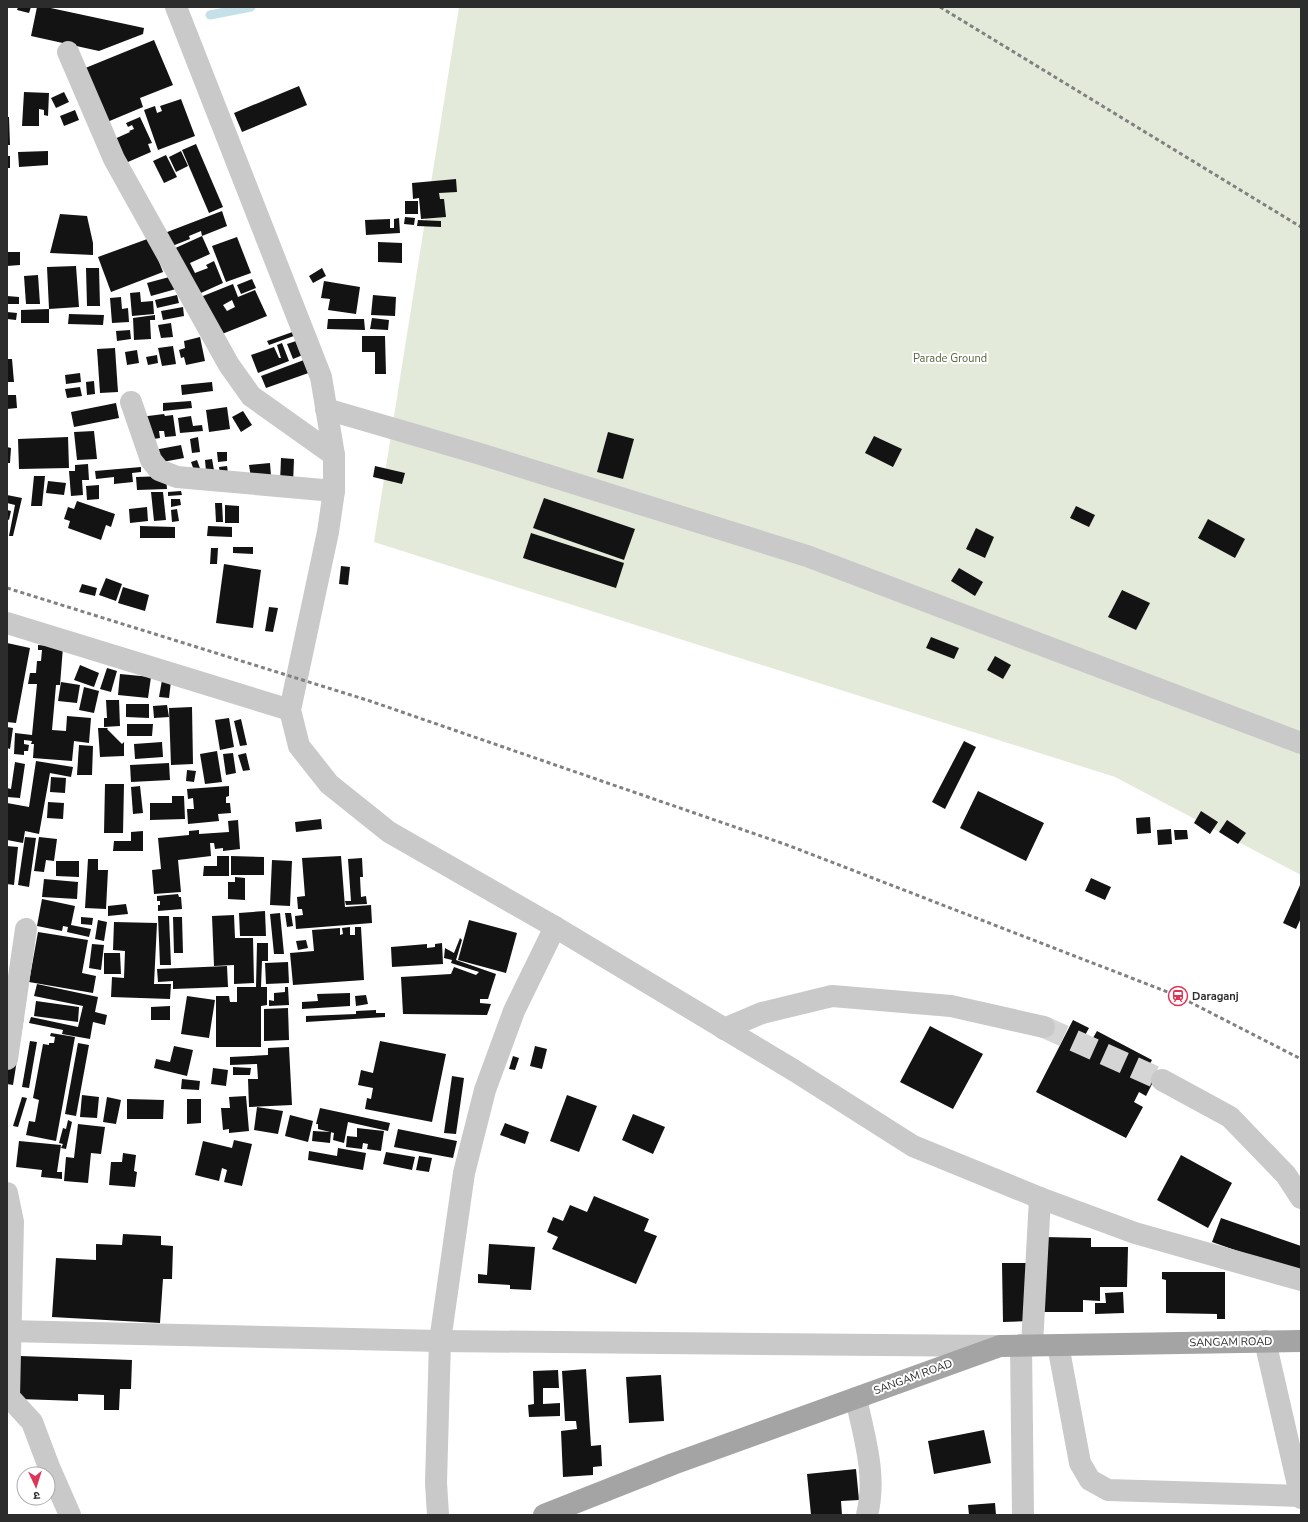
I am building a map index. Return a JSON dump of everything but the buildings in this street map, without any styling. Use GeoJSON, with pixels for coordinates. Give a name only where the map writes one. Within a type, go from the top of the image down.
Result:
{"type":"FeatureCollection","features":[{"type":"Feature","properties":{"kind":"main road","name":"SANGAM ROAD"},"geometry":{"type":"LineString","coordinates":[[544,1515],[673,1464],[856,1398],[1018,1345],[1301,1341]]}},
{"type":"Feature","properties":{"kind":"street"},"geometry":{"type":"LineString","coordinates":[[176,7],[321,377],[334,455],[334,490],[328,532],[290,710],[299,746],[329,784],[390,832],[555,927],[795,1071],[913,1146],[1040,1198],[1135,1233],[1301,1280]]}},
{"type":"Feature","properties":{"kind":"street"},"geometry":{"type":"LineString","coordinates":[[68,52],[114,159],[229,365],[251,396],[334,455]]}},
{"type":"Feature","properties":{"kind":"street"},"geometry":{"type":"LineString","coordinates":[[131,402],[151,460],[159,470],[177,477],[334,490]]}},
{"type":"Feature","properties":{"kind":"street"},"geometry":{"type":"LineString","coordinates":[[326,409],[477,452],[807,556],[1301,743]]}},
{"type":"Feature","properties":{"kind":"street"},"geometry":{"type":"LineString","coordinates":[[7,623],[290,710]]}},
{"type":"Feature","properties":{"kind":"street"},"geometry":{"type":"LineString","coordinates":[[438,1515],[436,1484],[440,1341],[464,1173],[485,1090],[514,1011],[555,927]]}},
{"type":"Feature","properties":{"kind":"street"},"geometry":{"type":"LineString","coordinates":[[7,1059],[26,930]]}},
{"type":"Feature","properties":{"kind":"street"},"geometry":{"type":"LineString","coordinates":[[724,1029],[762,1013],[832,996],[951,1006],[1044,1027]]}},
{"type":"Feature","properties":{"kind":"street"},"geometry":{"type":"LineString","coordinates":[[1162,1080],[1230,1117],[1286,1175],[1301,1198]]}},
{"type":"Feature","properties":{"kind":"street"},"geometry":{"type":"LineString","coordinates":[[7,1193],[13,1222],[9,1331],[10,1397],[32,1422],[49,1467],[70,1515]]}},
{"type":"Feature","properties":{"kind":"street"},"geometry":{"type":"LineString","coordinates":[[1023,1515],[1018,1345],[1040,1198]]}},
{"type":"Feature","properties":{"kind":"street"},"geometry":{"type":"LineString","coordinates":[[9,1331],[440,1341],[1018,1345]]}},
{"type":"Feature","properties":{"kind":"street"},"geometry":{"type":"LineString","coordinates":[[1058,1345],[1080,1463],[1090,1480],[1108,1490],[1301,1497],[1265,1341]]}},
{"type":"Feature","properties":{"kind":"street"},"geometry":{"type":"LineString","coordinates":[[856,1398],[871,1471],[871,1500],[867,1515]]}},
{"type":"Feature","properties":{"kind":"green space","name":"Parade Ground"},"geometry":{"type":"Polygon","coordinates":[[[459,7],[1301,7],[1301,875],[1115,777],[374,542],[459,7]]]}},
{"type":"Feature","properties":{"kind":"waterway"},"geometry":{"type":"LineString","coordinates":[[210,15],[251,7]]}},
{"type":"Feature","properties":{"kind":"tunnel"},"geometry":{"type":"LineString","coordinates":[[1044,1027],[1162,1080]]}},
{"type":"Feature","properties":{"kind":"railway"},"geometry":{"type":"LineString","coordinates":[[940,7],[1301,227]]}},
{"type":"Feature","properties":{"kind":"railway"},"geometry":{"type":"LineString","coordinates":[[7,588],[370,701],[790,846],[1178,996],[1301,1059]]}},
{"type":"Feature","properties":{"kind":"place","name":"Daraganj"},"geometry":{"type":"Point","coordinates":[1178,996]}}]}
